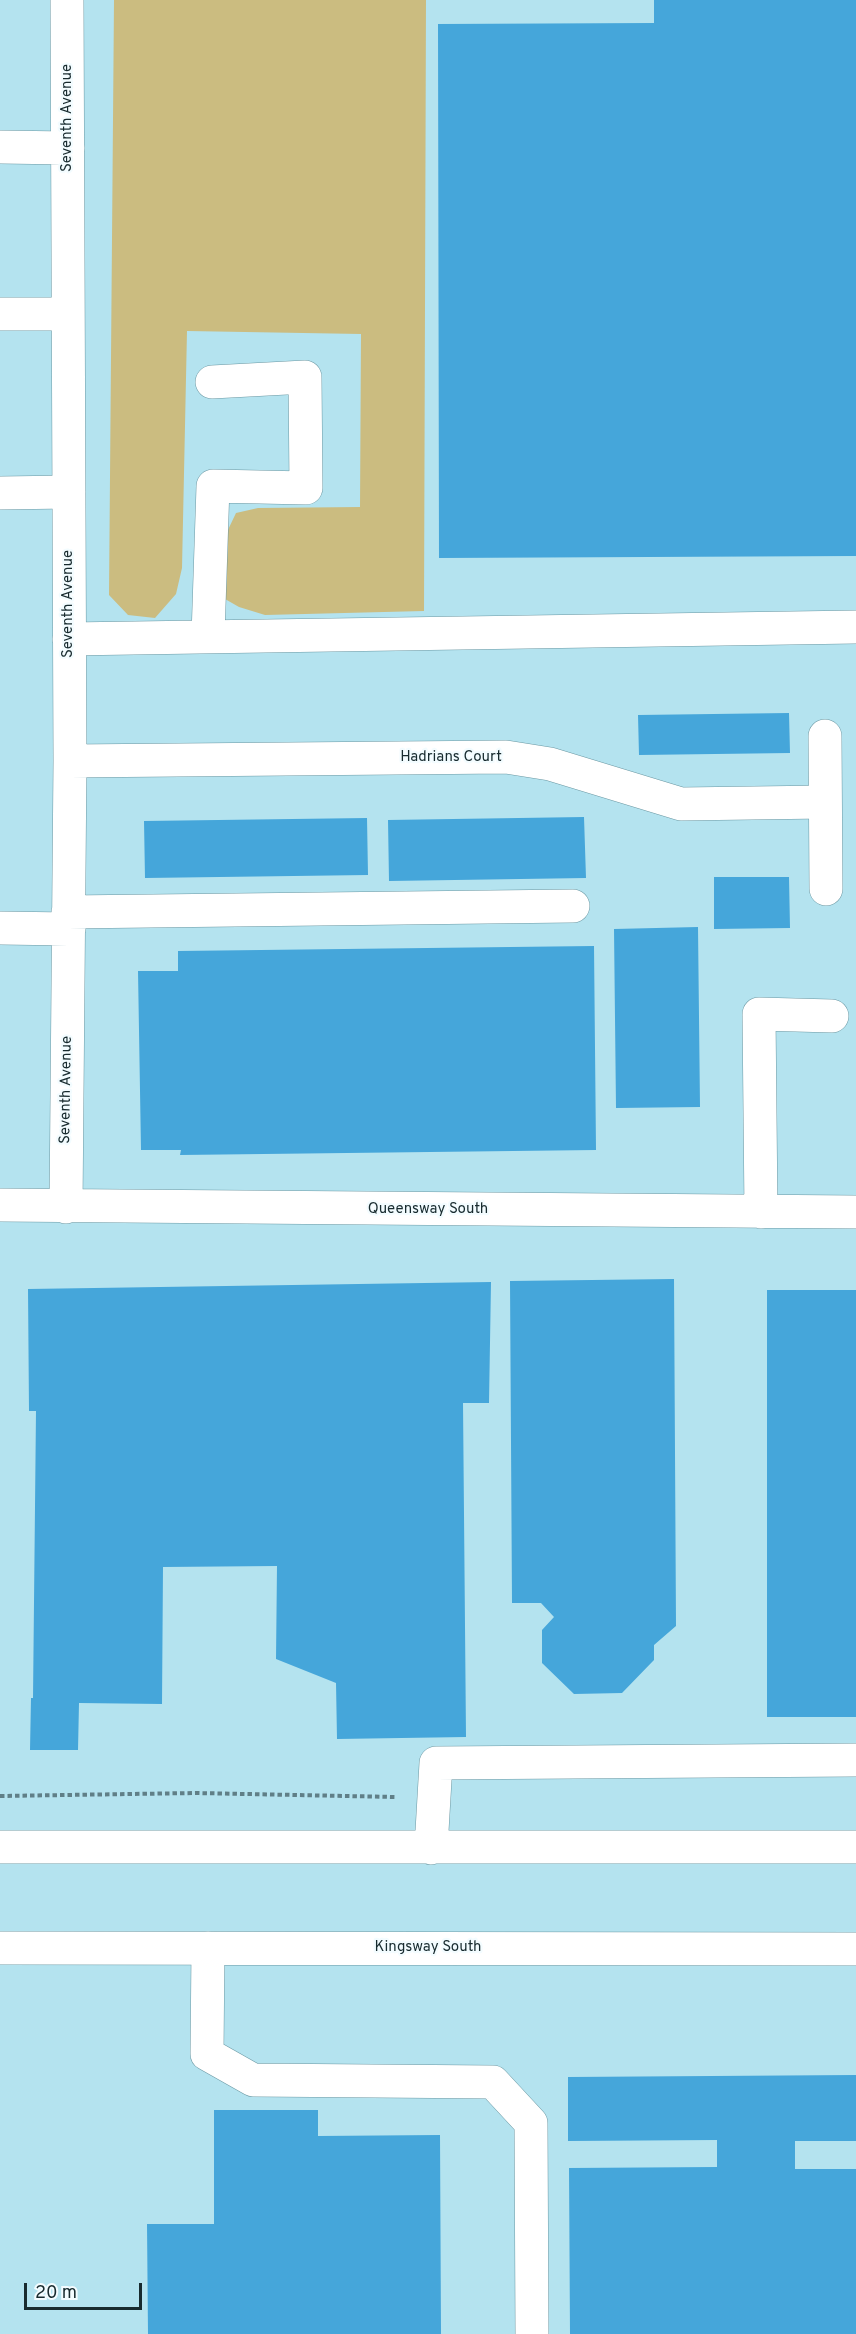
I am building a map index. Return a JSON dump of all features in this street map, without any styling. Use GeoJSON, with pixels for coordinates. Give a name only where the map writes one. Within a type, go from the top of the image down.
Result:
{"type":"FeatureCollection","features":[{"type":"Feature","properties":{"kind":"street","name":"Seventh Avenue"},"geometry":{"type":"LineString","coordinates":[[66,1207],[70,760],[67,0]]}},
{"type":"Feature","properties":{"kind":"street"},"geometry":{"type":"LineString","coordinates":[[0,147],[68,148]]}},
{"type":"Feature","properties":{"kind":"street"},"geometry":{"type":"LineString","coordinates":[[0,314],[67,314]]}},
{"type":"Feature","properties":{"kind":"street"},"geometry":{"type":"LineString","coordinates":[[208,636],[213,486],[306,488],[305,377],[212,382]]}},
{"type":"Feature","properties":{"kind":"street"},"geometry":{"type":"LineString","coordinates":[[0,493],[69,492]]}},
{"type":"Feature","properties":{"kind":"street"},"geometry":{"type":"LineString","coordinates":[[69,639],[856,627]]}},
{"type":"Feature","properties":{"kind":"street"},"geometry":{"type":"LineString","coordinates":[[825,736],[826,889]]}},
{"type":"Feature","properties":{"kind":"street","name":"Hadrians Court"},"geometry":{"type":"LineString","coordinates":[[70,760],[506,757],[550,764],[681,804],[825,802]]}},
{"type":"Feature","properties":{"kind":"street"},"geometry":{"type":"LineString","coordinates":[[0,928],[69,920],[573,906]]}},
{"type":"Feature","properties":{"kind":"street"},"geometry":{"type":"LineString","coordinates":[[762,1212],[759,1014],[832,1016]]}},
{"type":"Feature","properties":{"kind":"street","name":"Queensway South"},"geometry":{"type":"LineString","coordinates":[[0,1205],[856,1212]]}},
{"type":"Feature","properties":{"kind":"street"},"geometry":{"type":"LineString","coordinates":[[431,1848],[435,1763],[856,1760]]}},
{"type":"Feature","properties":{"kind":"street"},"geometry":{"type":"LineString","coordinates":[[0,1847],[856,1847]]}},
{"type":"Feature","properties":{"kind":"street","name":"Kingsway South"},"geometry":{"type":"LineString","coordinates":[[0,1948],[856,1949]]}},
{"type":"Feature","properties":{"kind":"street"},"geometry":{"type":"LineString","coordinates":[[208,1948],[207,2054],[253,2080],[493,2082],[531,2122],[532,2334]]}},
{"type":"Feature","properties":{"kind":"shaded area"},"geometry":{"type":"Polygon","coordinates":[[[114,0],[426,0],[424,611],[265,615],[239,607],[225,599],[226,534],[236,513],[258,508],[360,507],[361,334],[187,331],[182,568],[176,594],[155,618],[128,615],[109,595],[114,0]]]}},
{"type":"Feature","properties":{"kind":"building"},"geometry":{"type":"Polygon","coordinates":[[[654,0],[856,0],[856,556],[439,558],[438,24],[654,23],[654,0]]]}},
{"type":"Feature","properties":{"kind":"building"},"geometry":{"type":"Polygon","coordinates":[[[789,713],[790,753],[639,755],[638,715],[789,713]]]}},
{"type":"Feature","properties":{"kind":"building"},"geometry":{"type":"Polygon","coordinates":[[[584,817],[586,878],[389,881],[388,820],[584,817]]]}},
{"type":"Feature","properties":{"kind":"building"},"geometry":{"type":"Polygon","coordinates":[[[367,818],[368,875],[145,878],[144,821],[367,818]]]}},
{"type":"Feature","properties":{"kind":"building"},"geometry":{"type":"Polygon","coordinates":[[[714,877],[789,877],[790,928],[714,929],[714,877]]]}},
{"type":"Feature","properties":{"kind":"building"},"geometry":{"type":"Polygon","coordinates":[[[698,927],[700,1107],[616,1108],[614,929],[698,927]]]}},
{"type":"Feature","properties":{"kind":"building"},"geometry":{"type":"Polygon","coordinates":[[[594,946],[596,1150],[180,1155],[181,1150],[141,1150],[138,971],[178,971],[178,951],[594,946]]]}},
{"type":"Feature","properties":{"kind":"building"},"geometry":{"type":"Polygon","coordinates":[[[674,1279],[676,1626],[654,1645],[654,1660],[622,1693],[574,1694],[542,1663],[542,1630],[554,1617],[541,1603],[512,1603],[510,1281],[674,1279]]]}},
{"type":"Feature","properties":{"kind":"building"},"geometry":{"type":"Polygon","coordinates":[[[491,1282],[489,1403],[463,1403],[466,1737],[337,1739],[336,1683],[276,1659],[277,1566],[163,1567],[162,1704],[79,1703],[78,1750],[30,1750],[31,1698],[33,1698],[36,1411],[29,1411],[28,1289],[491,1282]]]}},
{"type":"Feature","properties":{"kind":"building"},"geometry":{"type":"Polygon","coordinates":[[[767,1290],[856,1290],[856,1717],[767,1717],[767,1290]]]}},
{"type":"Feature","properties":{"kind":"building"},"geometry":{"type":"Polygon","coordinates":[[[856,2075],[856,2141],[795,2141],[795,2169],[856,2169],[856,2334],[570,2334],[569,2168],[717,2167],[717,2140],[568,2141],[568,2077],[856,2075]]]}},
{"type":"Feature","properties":{"kind":"building"},"geometry":{"type":"Polygon","coordinates":[[[214,2110],[318,2110],[318,2136],[440,2135],[441,2334],[148,2334],[147,2224],[214,2224],[214,2110]]]}}]}
